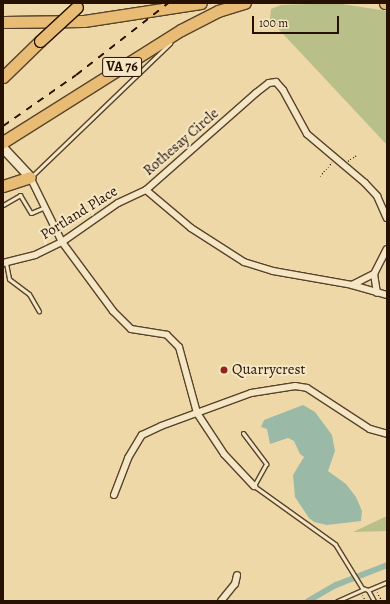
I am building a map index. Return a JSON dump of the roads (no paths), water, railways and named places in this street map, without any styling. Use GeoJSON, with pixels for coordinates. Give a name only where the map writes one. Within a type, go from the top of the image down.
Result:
{"type":"FeatureCollection","features":[{"type":"Feature","properties":{"kind":"highway"},"geometry":{"type":"LineString","coordinates":[[3,22],[84,21],[201,3]]}},
{"type":"Feature","properties":{"kind":"highway","name":"VA 76"},"geometry":{"type":"LineString","coordinates":[[3,142],[196,23],[218,11],[246,3]]}},
{"type":"Feature","properties":{"kind":"highway"},"geometry":{"type":"LineString","coordinates":[[3,77],[80,5]]}},
{"type":"Feature","properties":{"kind":"highway"},"geometry":{"type":"LineString","coordinates":[[3,186],[30,177]]}},
{"type":"Feature","properties":{"kind":"street","name":"Rothesay Circle"},"geometry":{"type":"LineString","coordinates":[[387,218],[377,196],[307,134],[283,90],[276,82],[269,83],[146,190],[191,228],[244,262],[273,271],[352,285],[387,295]]}},
{"type":"Feature","properties":{"kind":"street"},"geometry":{"type":"LineString","coordinates":[[3,148],[30,177],[46,206],[62,242],[113,311],[131,328],[167,335],[179,346],[197,413],[224,454],[254,486]]}},
{"type":"Feature","properties":{"kind":"street","name":"Portland Place"},"geometry":{"type":"LineString","coordinates":[[5,263],[35,255],[62,242],[118,203],[146,190]]}},
{"type":"Feature","properties":{"kind":"street"},"geometry":{"type":"LineString","coordinates":[[352,285],[374,274],[387,249]]}},
{"type":"Feature","properties":{"kind":"street"},"geometry":{"type":"LineString","coordinates":[[374,274],[377,293]]}},
{"type":"Feature","properties":{"kind":"street"},"geometry":{"type":"LineString","coordinates":[[114,495],[128,458],[142,435],[251,393],[301,386],[313,391],[370,429],[387,434]]}},
{"type":"Feature","properties":{"kind":"street"},"geometry":{"type":"LineString","coordinates":[[221,601],[235,584],[237,575]]}},
{"type":"Feature","properties":{"kind":"lane"},"geometry":{"type":"LineString","coordinates":[[30,177],[161,50],[196,23]]}},
{"type":"Feature","properties":{"kind":"lane"},"geometry":{"type":"LineString","coordinates":[[3,205],[20,195],[31,213],[46,206]]}},
{"type":"Feature","properties":{"kind":"lane"},"geometry":{"type":"LineString","coordinates":[[5,263],[9,279],[29,294],[39,311]]}},
{"type":"Feature","properties":{"kind":"lane"},"geometry":{"type":"LineString","coordinates":[[243,433],[266,464],[254,486],[335,544],[357,584],[368,590],[387,582]]}},
{"type":"Feature","properties":{"kind":"lane"},"geometry":{"type":"LineString","coordinates":[[337,601],[364,589]]}},
{"type":"Feature","properties":{"kind":"lane"},"geometry":{"type":"LineString","coordinates":[[368,590],[374,601]]}},
{"type":"Feature","properties":{"kind":"waterway"},"geometry":{"type":"LineString","coordinates":[[308,601],[336,585],[387,565]]}},
{"type":"Feature","properties":{"kind":"railway"},"geometry":{"type":"LineString","coordinates":[[3,126],[76,75],[168,3]]}},
{"type":"Feature","properties":{"kind":"place","name":"Quarrycrest"},"geometry":{"type":"Point","coordinates":[224,370]}}]}
